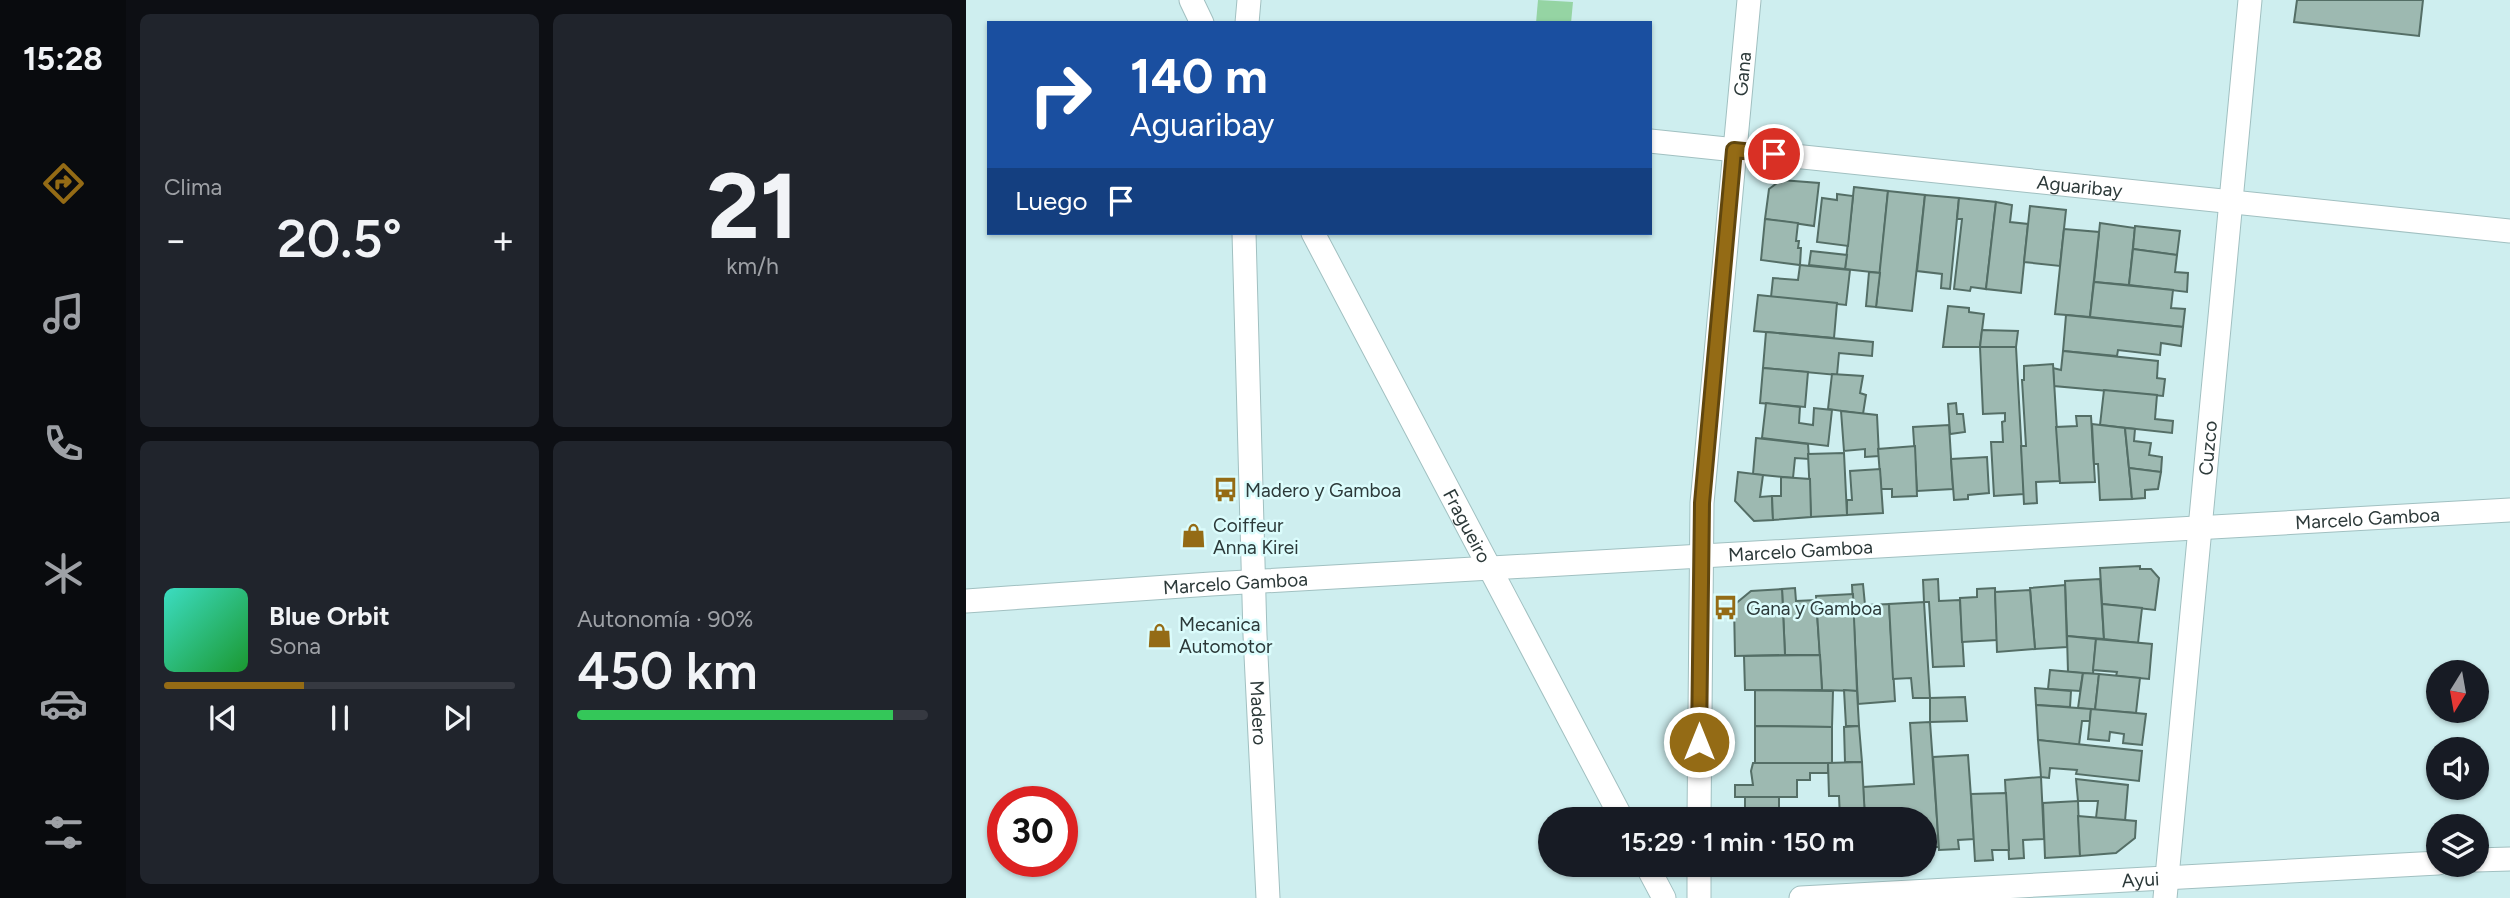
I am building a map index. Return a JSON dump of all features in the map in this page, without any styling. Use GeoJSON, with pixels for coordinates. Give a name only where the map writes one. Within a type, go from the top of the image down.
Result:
{"type":"FeatureCollection","features":[{"type":"Feature","properties":{"kind":"street"},"geometry":{"type":"LineString","coordinates":[[1191,0],[1201,21]]}},
{"type":"Feature","properties":{"kind":"street"},"geometry":{"type":"LineString","coordinates":[[1247,21],[1249,0]]}},
{"type":"Feature","properties":{"kind":"street","name":"Gana"},"geometry":{"type":"LineString","coordinates":[[1699,807],[1702,503],[1749,0]]}},
{"type":"Feature","properties":{"kind":"street","name":"Cuzco"},"geometry":{"type":"LineString","coordinates":[[2165,888],[2250,0]]}},
{"type":"Feature","properties":{"kind":"street","name":"Aguaribay"},"geometry":{"type":"LineString","coordinates":[[1652,141],[2510,231]]}},
{"type":"Feature","properties":{"kind":"street","name":"Madero"},"geometry":{"type":"LineString","coordinates":[[1244,235],[1254,582],[1268,898]]}},
{"type":"Feature","properties":{"kind":"street","name":"Fragueiro"},"geometry":{"type":"LineString","coordinates":[[1314,235],[1616,807]]}},
{"type":"Feature","properties":{"kind":"street","name":"Marcelo Gamboa"},"geometry":{"type":"LineString","coordinates":[[966,601],[1700,555],[2510,509]]}},
{"type":"Feature","properties":{"kind":"street"},"geometry":{"type":"LineString","coordinates":[[2489,860],[2510,859]]}},
{"type":"Feature","properties":{"kind":"street","name":"Ayui"},"geometry":{"type":"LineString","coordinates":[[1801,898],[2165,888],[2426,864]]}},
{"type":"Feature","properties":{"kind":"street"},"geometry":{"type":"LineString","coordinates":[[1655,877],[1668,897]]}},
{"type":"Feature","properties":{"kind":"street"},"geometry":{"type":"LineString","coordinates":[[1699,877],[1699,898]]}},
{"type":"Feature","properties":{"kind":"green space"},"geometry":{"type":"Polygon","coordinates":[[[1538,0],[1573,2],[1571,21],[1536,21],[1538,0]]]}},
{"type":"Feature","properties":{"kind":"building"},"geometry":{"type":"Polygon","coordinates":[[[2297,0],[2423,0],[2419,36],[2294,22],[2297,0]]]}},
{"type":"Feature","properties":{"kind":"building"},"geometry":{"type":"Polygon","coordinates":[[[1781,180],[1819,183],[1814,226],[1765,219],[1769,189],[1781,180]]]}},
{"type":"Feature","properties":{"kind":"building"},"geometry":{"type":"Polygon","coordinates":[[[1854,187],[1888,191],[1880,273],[1845,269],[1854,187]]]}},
{"type":"Feature","properties":{"kind":"building"},"geometry":{"type":"Polygon","coordinates":[[[1888,191],[1925,195],[1912,311],[1876,307],[1888,191]]]}},
{"type":"Feature","properties":{"kind":"building"},"geometry":{"type":"Polygon","coordinates":[[[1837,194],[1853,196],[1848,246],[1817,242],[1822,198],[1837,200],[1837,194]]]}},
{"type":"Feature","properties":{"kind":"building"},"geometry":{"type":"Polygon","coordinates":[[[1925,195],[1959,198],[1950,289],[1941,288],[1942,274],[1917,271],[1925,195]]]}},
{"type":"Feature","properties":{"kind":"building"},"geometry":{"type":"Polygon","coordinates":[[[1959,198],[1996,202],[1986,289],[1954,289],[1962,219],[1957,219],[1959,198]]]}},
{"type":"Feature","properties":{"kind":"building"},"geometry":{"type":"Polygon","coordinates":[[[1996,202],[2012,205],[2010,222],[2028,224],[2021,293],[1986,289],[1996,202]]]}},
{"type":"Feature","properties":{"kind":"building"},"geometry":{"type":"Polygon","coordinates":[[[2030,206],[2066,210],[2060,266],[2024,262],[2030,206]]]}},
{"type":"Feature","properties":{"kind":"building"},"geometry":{"type":"Polygon","coordinates":[[[1765,219],[1798,223],[1796,241],[1799,241],[1798,248],[1801,248],[1800,265],[1761,260],[1765,219]]]}},
{"type":"Feature","properties":{"kind":"building"},"geometry":{"type":"Polygon","coordinates":[[[2100,223],[2135,228],[2129,285],[2094,282],[2100,223]]]}},
{"type":"Feature","properties":{"kind":"building"},"geometry":{"type":"Polygon","coordinates":[[[2135,226],[2180,231],[2177,255],[2133,249],[2135,226]]]}},
{"type":"Feature","properties":{"kind":"building"},"geometry":{"type":"Polygon","coordinates":[[[2064,229],[2099,232],[2090,317],[2055,314],[2064,229]]]}},
{"type":"Feature","properties":{"kind":"building"},"geometry":{"type":"Polygon","coordinates":[[[2133,249],[2177,255],[2175,272],[2188,273],[2187,292],[2129,285],[2133,249]]]}},
{"type":"Feature","properties":{"kind":"building"},"geometry":{"type":"Polygon","coordinates":[[[1811,251],[1847,255],[1845,269],[1809,265],[1811,251]]]}},
{"type":"Feature","properties":{"kind":"building"},"geometry":{"type":"Polygon","coordinates":[[[1800,265],[1850,270],[1846,305],[1771,297],[1773,278],[1798,280],[1800,265]]]}},
{"type":"Feature","properties":{"kind":"building"},"geometry":{"type":"Polygon","coordinates":[[[1869,272],[1880,273],[1876,307],[1866,306],[1869,272]]]}},
{"type":"Feature","properties":{"kind":"building"},"geometry":{"type":"Polygon","coordinates":[[[2094,282],[2173,290],[2171,308],[2185,309],[2183,327],[2090,317],[2094,282]]]}},
{"type":"Feature","properties":{"kind":"building"},"geometry":{"type":"Polygon","coordinates":[[[1758,295],[1837,303],[1834,338],[1754,331],[1758,295]]]}},
{"type":"Feature","properties":{"kind":"building"},"geometry":{"type":"Polygon","coordinates":[[[1948,306],[1969,308],[1969,312],[1984,314],[1980,347],[1943,347],[1948,306]]]}},
{"type":"Feature","properties":{"kind":"building"},"geometry":{"type":"Polygon","coordinates":[[[2066,315],[2183,327],[2181,346],[2161,343],[2160,355],[2118,350],[2117,356],[2063,351],[2066,315]]]}},
{"type":"Feature","properties":{"kind":"building"},"geometry":{"type":"Polygon","coordinates":[[[1982,330],[2018,331],[2016,347],[1980,347],[1982,330]]]}},
{"type":"Feature","properties":{"kind":"building"},"geometry":{"type":"Polygon","coordinates":[[[1766,332],[1873,342],[1872,356],[1839,353],[1837,375],[1763,368],[1766,332]]]}},
{"type":"Feature","properties":{"kind":"building"},"geometry":{"type":"Polygon","coordinates":[[[1980,347],[2016,347],[2024,494],[1994,496],[1991,442],[2003,442],[2002,422],[2005,421],[2005,413],[1983,414],[1980,347]]]}},
{"type":"Feature","properties":{"kind":"building"},"geometry":{"type":"Polygon","coordinates":[[[2063,351],[2158,361],[2157,378],[2165,379],[2163,396],[2054,386],[2053,368],[2061,370],[2063,351]]]}},
{"type":"Feature","properties":{"kind":"building"},"geometry":{"type":"Polygon","coordinates":[[[2053,364],[2060,481],[2036,482],[2037,503],[2024,504],[2021,446],[2026,446],[2022,380],[2024,366],[2053,364]]]}},
{"type":"Feature","properties":{"kind":"building"},"geometry":{"type":"Polygon","coordinates":[[[1763,368],[1808,372],[1805,407],[1760,403],[1763,368]]]}},
{"type":"Feature","properties":{"kind":"building"},"geometry":{"type":"Polygon","coordinates":[[[1832,374],[1863,376],[1860,393],[1866,395],[1863,414],[1828,409],[1832,374]]]}},
{"type":"Feature","properties":{"kind":"building"},"geometry":{"type":"Polygon","coordinates":[[[2104,390],[2157,395],[2155,419],[2173,421],[2172,433],[2100,425],[2104,390]]]}},
{"type":"Feature","properties":{"kind":"building"},"geometry":{"type":"Polygon","coordinates":[[[1766,403],[1800,407],[1799,423],[1813,425],[1814,408],[1832,410],[1828,446],[1762,438],[1766,403]]]}},
{"type":"Feature","properties":{"kind":"building"},"geometry":{"type":"Polygon","coordinates":[[[1956,403],[1957,414],[1963,414],[1965,432],[1950,434],[1948,404],[1956,403]]]}},
{"type":"Feature","properties":{"kind":"building"},"geometry":{"type":"Polygon","coordinates":[[[1841,411],[1877,415],[1879,456],[1865,457],[1865,449],[1844,451],[1841,411]]]}},
{"type":"Feature","properties":{"kind":"building"},"geometry":{"type":"Polygon","coordinates":[[[2076,416],[2091,416],[2095,482],[2060,483],[2056,427],[2077,426],[2076,416]]]}},
{"type":"Feature","properties":{"kind":"building"},"geometry":{"type":"Polygon","coordinates":[[[2092,424],[2125,428],[2132,499],[2100,500],[2098,464],[2094,464],[2092,424]]]}},
{"type":"Feature","properties":{"kind":"building"},"geometry":{"type":"Polygon","coordinates":[[[1949,425],[1953,489],[1917,491],[1913,427],[1949,425]]]}},
{"type":"Feature","properties":{"kind":"building"},"geometry":{"type":"Polygon","coordinates":[[[2125,428],[2135,429],[2134,441],[2151,443],[2149,455],[2162,457],[2161,472],[2129,468],[2125,428]]]}},
{"type":"Feature","properties":{"kind":"building"},"geometry":{"type":"Polygon","coordinates":[[[1756,438],[1808,444],[1809,459],[1795,458],[1793,478],[1753,474],[1756,438]]]}},
{"type":"Feature","properties":{"kind":"building"},"geometry":{"type":"Polygon","coordinates":[[[1915,446],[1917,496],[1892,497],[1892,489],[1881,489],[1878,449],[1915,446]]]}},
{"type":"Feature","properties":{"kind":"building"},"geometry":{"type":"Polygon","coordinates":[[[1844,453],[1847,515],[1811,517],[1808,454],[1844,453]]]}},
{"type":"Feature","properties":{"kind":"building"},"geometry":{"type":"Polygon","coordinates":[[[1987,457],[1989,493],[1968,495],[1968,499],[1954,500],[1951,459],[1987,457]]]}},
{"type":"Feature","properties":{"kind":"building"},"geometry":{"type":"Polygon","coordinates":[[[2129,468],[2161,472],[2158,489],[2145,490],[2145,498],[2132,499],[2129,468]]]}},
{"type":"Feature","properties":{"kind":"building"},"geometry":{"type":"Polygon","coordinates":[[[1880,469],[1883,513],[1847,515],[1847,500],[1852,500],[1850,471],[1880,469]]]}},
{"type":"Feature","properties":{"kind":"building"},"geometry":{"type":"Polygon","coordinates":[[[1738,472],[1763,475],[1760,497],[1772,496],[1773,520],[1754,521],[1735,501],[1738,472]]]}},
{"type":"Feature","properties":{"kind":"building"},"geometry":{"type":"Polygon","coordinates":[[[1781,477],[1810,479],[1811,517],[1773,520],[1772,496],[1781,496],[1781,477]]]}},
{"type":"Feature","properties":{"kind":"building"},"geometry":{"type":"Polygon","coordinates":[[[2140,566],[2140,569],[2151,569],[2159,578],[2155,610],[2102,604],[2100,568],[2140,566]]]}},
{"type":"Feature","properties":{"kind":"building"},"geometry":{"type":"Polygon","coordinates":[[[1938,579],[1939,601],[1960,600],[1964,666],[1933,667],[1929,602],[1924,602],[1923,580],[1938,579]]]}},
{"type":"Feature","properties":{"kind":"building"},"geometry":{"type":"Polygon","coordinates":[[[2100,579],[2104,639],[2067,636],[2065,581],[2100,579]]]}},
{"type":"Feature","properties":{"kind":"building"},"geometry":{"type":"Polygon","coordinates":[[[1863,584],[1865,605],[1889,604],[1895,701],[1858,704],[1852,585],[1863,584]]]}},
{"type":"Feature","properties":{"kind":"building"},"geometry":{"type":"Polygon","coordinates":[[[2065,585],[2067,647],[2035,649],[2030,588],[2065,585]]]}},
{"type":"Feature","properties":{"kind":"building"},"geometry":{"type":"Polygon","coordinates":[[[1795,588],[1796,601],[1816,600],[1820,655],[1785,655],[1782,589],[1795,588]]]}},
{"type":"Feature","properties":{"kind":"building"},"geometry":{"type":"Polygon","coordinates":[[[1995,588],[1997,640],[1962,642],[1960,598],[1977,597],[1977,589],[1995,588]]]}},
{"type":"Feature","properties":{"kind":"building"},"geometry":{"type":"Polygon","coordinates":[[[1782,589],[1785,655],[1735,656],[1734,605],[1751,591],[1782,589]]]}},
{"type":"Feature","properties":{"kind":"building"},"geometry":{"type":"Polygon","coordinates":[[[2030,590],[2035,649],[1997,652],[1995,592],[2030,590]]]}},
{"type":"Feature","properties":{"kind":"building"},"geometry":{"type":"Polygon","coordinates":[[[1853,594],[1857,691],[1822,690],[1816,596],[1853,594]]]}},
{"type":"Feature","properties":{"kind":"building"},"geometry":{"type":"Polygon","coordinates":[[[1924,602],[1930,698],[1913,698],[1911,678],[1893,679],[1889,604],[1924,602]]]}},
{"type":"Feature","properties":{"kind":"building"},"geometry":{"type":"Polygon","coordinates":[[[2102,604],[2142,608],[2138,643],[2104,639],[2102,604]]]}},
{"type":"Feature","properties":{"kind":"building"},"geometry":{"type":"Polygon","coordinates":[[[2067,636],[2096,639],[2093,674],[2068,672],[2067,636]]]}},
{"type":"Feature","properties":{"kind":"building"},"geometry":{"type":"Polygon","coordinates":[[[2096,639],[2152,644],[2149,679],[2116,676],[2117,672],[2093,670],[2096,639]]]}},
{"type":"Feature","properties":{"kind":"building"},"geometry":{"type":"Polygon","coordinates":[[[1820,655],[1822,690],[1745,690],[1744,656],[1820,655]]]}},
{"type":"Feature","properties":{"kind":"building"},"geometry":{"type":"Polygon","coordinates":[[[2050,670],[2083,673],[2080,691],[2048,689],[2050,670]]]}},
{"type":"Feature","properties":{"kind":"building"},"geometry":{"type":"Polygon","coordinates":[[[2083,673],[2099,674],[2095,710],[2078,708],[2083,673]]]}},
{"type":"Feature","properties":{"kind":"building"},"geometry":{"type":"Polygon","coordinates":[[[2099,674],[2140,678],[2136,713],[2095,710],[2099,674]]]}},
{"type":"Feature","properties":{"kind":"building"},"geometry":{"type":"Polygon","coordinates":[[[2035,688],[2071,691],[2070,707],[2036,705],[2035,688]]]}},
{"type":"Feature","properties":{"kind":"building"},"geometry":{"type":"Polygon","coordinates":[[[1755,690],[1833,691],[1832,727],[1755,726],[1755,690]]]}},
{"type":"Feature","properties":{"kind":"building"},"geometry":{"type":"Polygon","coordinates":[[[1844,690],[1857,691],[1859,726],[1846,726],[1844,690]]]}},
{"type":"Feature","properties":{"kind":"building"},"geometry":{"type":"Polygon","coordinates":[[[1965,697],[1967,721],[1930,722],[1930,698],[1965,697]]]}},
{"type":"Feature","properties":{"kind":"building"},"geometry":{"type":"Polygon","coordinates":[[[2036,705],[2091,709],[2090,721],[2082,721],[2079,745],[2038,740],[2036,705]]]}},
{"type":"Feature","properties":{"kind":"building"},"geometry":{"type":"Polygon","coordinates":[[[2091,709],[2146,714],[2142,745],[2123,743],[2124,734],[2110,732],[2109,741],[2088,739],[2091,709]]]}},
{"type":"Feature","properties":{"kind":"building"},"geometry":{"type":"Polygon","coordinates":[[[1930,722],[1936,807],[1864,807],[1863,787],[1914,784],[1910,723],[1930,722]]]}},
{"type":"Feature","properties":{"kind":"building"},"geometry":{"type":"Polygon","coordinates":[[[1755,726],[1832,727],[1832,763],[1755,763],[1755,726]]]}},
{"type":"Feature","properties":{"kind":"building"},"geometry":{"type":"Polygon","coordinates":[[[1859,726],[1862,762],[1845,762],[1844,727],[1859,726]]]}},
{"type":"Feature","properties":{"kind":"building"},"geometry":{"type":"Polygon","coordinates":[[[2038,740],[2142,751],[2139,781],[2076,774],[2077,770],[2050,768],[2049,778],[2041,777],[2038,740]]]}},
{"type":"Feature","properties":{"kind":"building"},"geometry":{"type":"Polygon","coordinates":[[[1968,755],[1974,839],[1958,840],[1959,849],[1939,850],[1933,757],[1968,755]]]}},
{"type":"Feature","properties":{"kind":"building"},"geometry":{"type":"Polygon","coordinates":[[[1862,762],[1864,807],[1839,807],[1839,796],[1829,796],[1828,763],[1862,762]]]}},
{"type":"Feature","properties":{"kind":"building"},"geometry":{"type":"Polygon","coordinates":[[[1753,763],[1828,763],[1828,773],[1810,773],[1810,780],[1797,780],[1797,797],[1735,797],[1735,785],[1753,785],[1753,763]]]}},
{"type":"Feature","properties":{"kind":"building"},"geometry":{"type":"Polygon","coordinates":[[[2041,777],[2044,839],[2023,840],[2024,858],[2009,859],[2005,780],[2041,777]]]}},
{"type":"Feature","properties":{"kind":"building"},"geometry":{"type":"Polygon","coordinates":[[[2076,779],[2128,785],[2125,821],[2096,818],[2098,801],[2078,801],[2076,779]]]}},
{"type":"Feature","properties":{"kind":"building"},"geometry":{"type":"Polygon","coordinates":[[[2006,793],[2009,850],[1992,850],[1993,860],[1975,861],[1971,794],[2006,793]]]}},
{"type":"Feature","properties":{"kind":"building"},"geometry":{"type":"Polygon","coordinates":[[[1745,797],[1779,797],[1779,807],[1745,807],[1745,797]]]}},
{"type":"Feature","properties":{"kind":"building"},"geometry":{"type":"Polygon","coordinates":[[[2078,801],[2080,856],[2045,858],[2043,803],[2078,801]]]}},
{"type":"Feature","properties":{"kind":"building"},"geometry":{"type":"Polygon","coordinates":[[[2078,816],[2136,821],[2135,838],[2116,853],[2080,856],[2078,816]]]}},
{"type":"Feature","properties":{"kind":"place","name":"Madero y Gamboa"},"geometry":{"type":"Point","coordinates":[1225,490]}},
{"type":"Feature","properties":{"kind":"place","name":"Coiffeur Anna Kirei"},"geometry":{"type":"Point","coordinates":[1193,536]}},
{"type":"Feature","properties":{"kind":"place","name":"Gana y Gamboa"},"geometry":{"type":"Point","coordinates":[1726,608]}},
{"type":"Feature","properties":{"kind":"place","name":"Mecanica Automotor"},"geometry":{"type":"Point","coordinates":[1159,635]}},
{"type":"Feature","properties":{"kind":"route"},"geometry":{"type":"LineString","coordinates":[[1699,742],[1702,503],[1734,150],[1774,154]]}}]}
